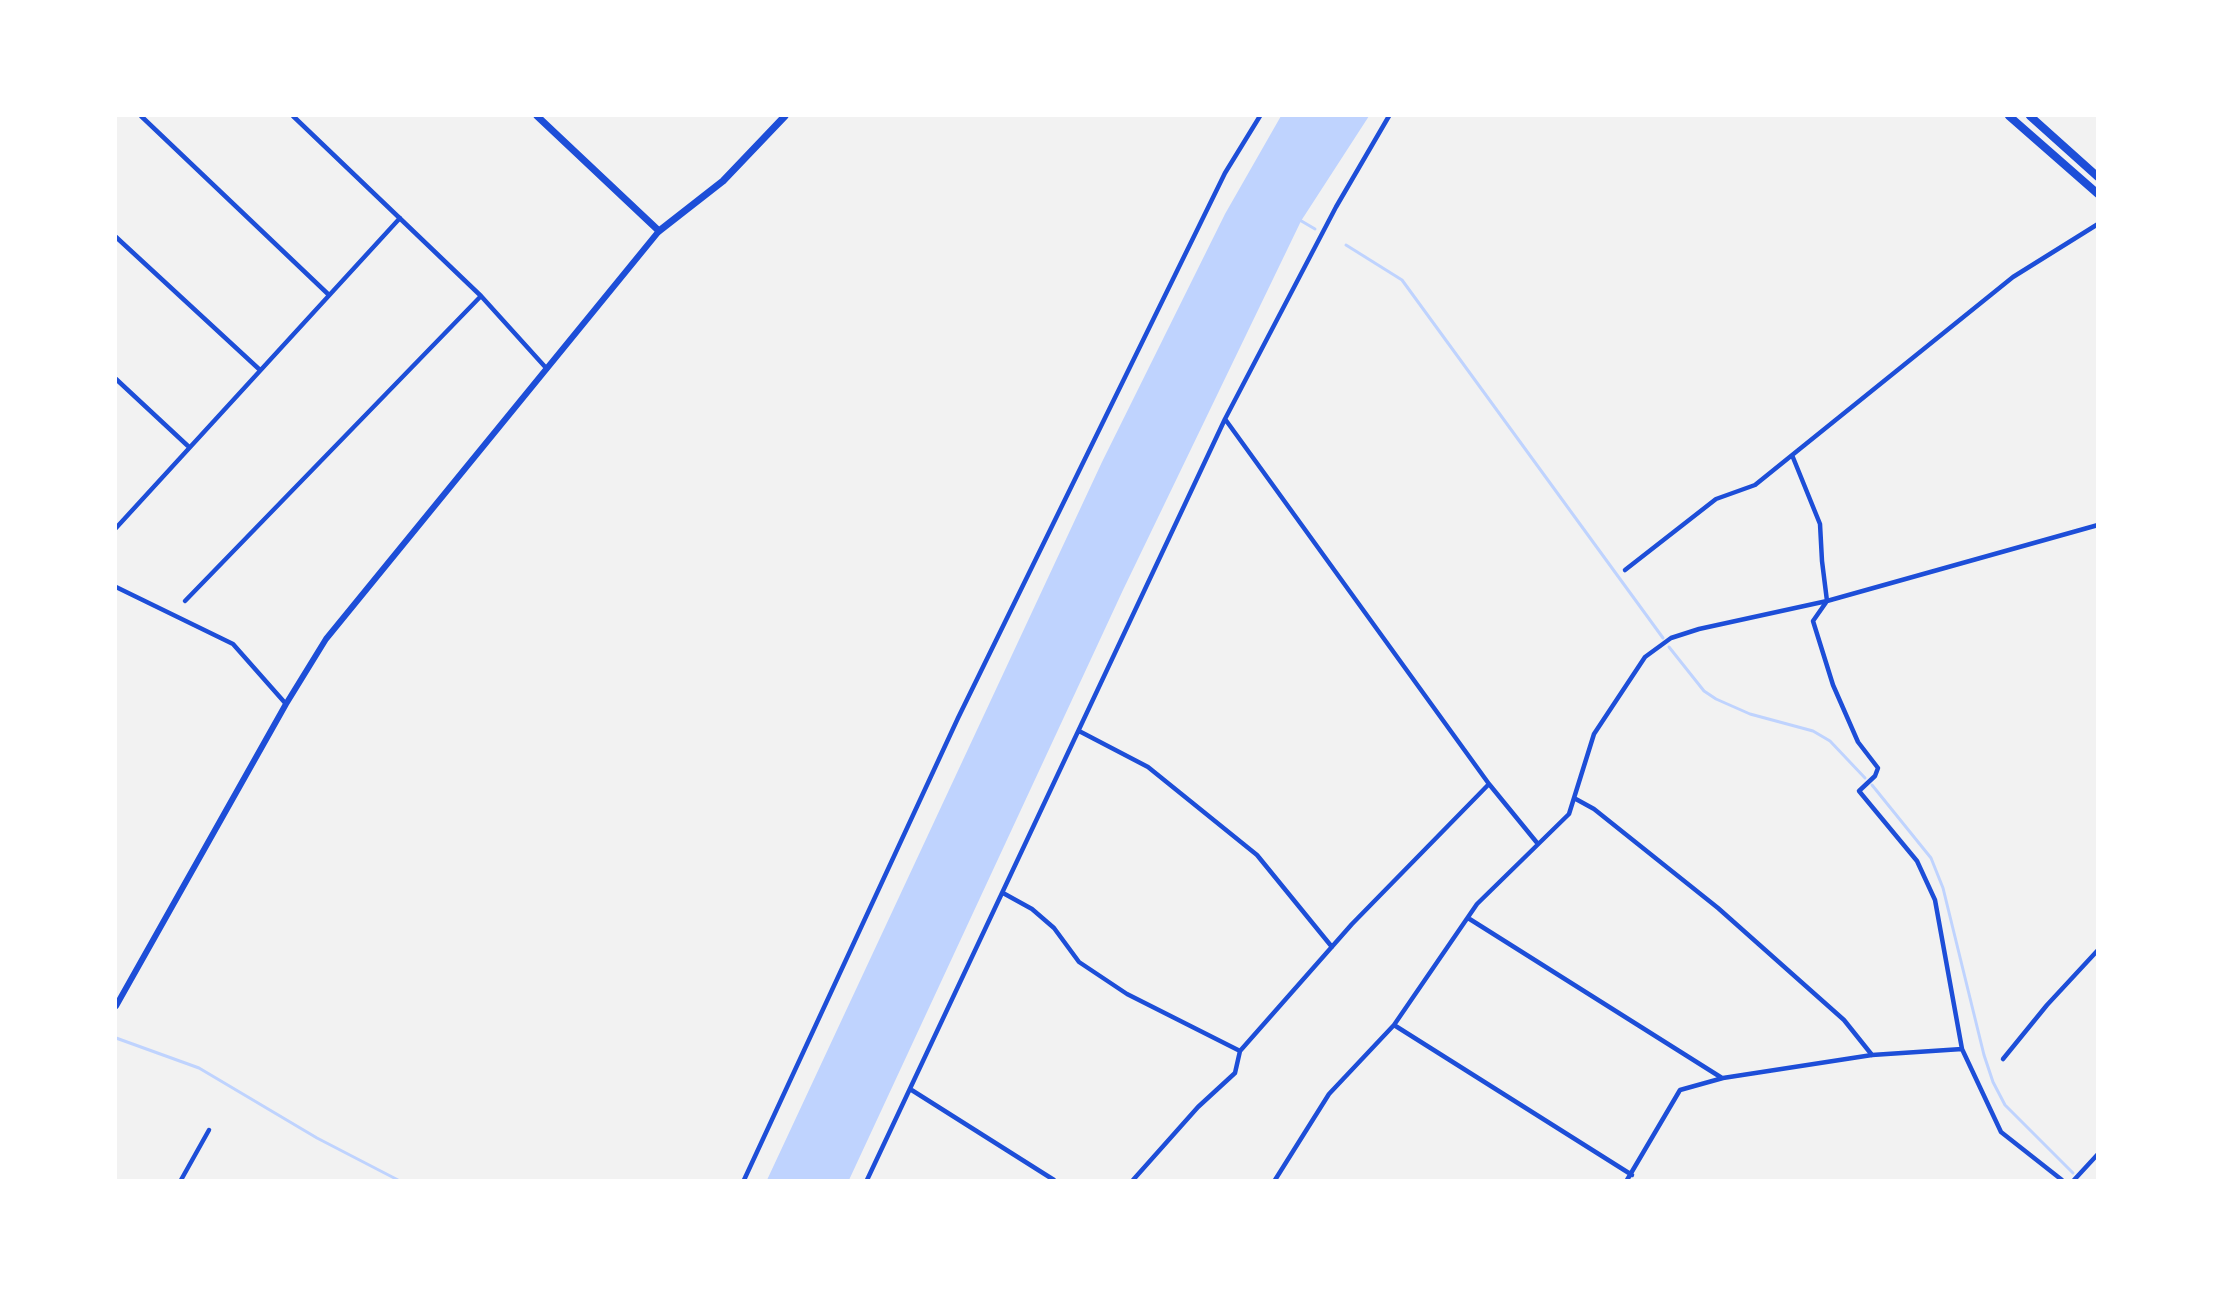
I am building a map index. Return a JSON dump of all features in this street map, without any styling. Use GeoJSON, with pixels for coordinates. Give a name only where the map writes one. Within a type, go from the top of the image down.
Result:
{"type":"FeatureCollection","features":[{"type":"Feature","properties":{"kind":"main road"},"geometry":{"type":"LineString","coordinates":[[537,116],[659,231],[723,182],[785,116]]}},
{"type":"Feature","properties":{"kind":"main road"},"geometry":{"type":"LineString","coordinates":[[2009,116],[2097,194]]}},
{"type":"Feature","properties":{"kind":"main road"},"geometry":{"type":"LineString","coordinates":[[2030,116],[2097,177]]}},
{"type":"Feature","properties":{"kind":"street"},"geometry":{"type":"LineString","coordinates":[[141,116],[329,295]]}},
{"type":"Feature","properties":{"kind":"street"},"geometry":{"type":"LineString","coordinates":[[293,116],[481,296],[547,369]]}},
{"type":"Feature","properties":{"kind":"street"},"geometry":{"type":"LineString","coordinates":[[744,1180],[958,718],[1225,173],[1260,116]]}},
{"type":"Feature","properties":{"kind":"street"},"geometry":{"type":"LineString","coordinates":[[867,1180],[1225,419],[1336,207],[1389,116]]}},
{"type":"Feature","properties":{"kind":"street"},"geometry":{"type":"LineString","coordinates":[[116,528],[400,218]]}},
{"type":"Feature","properties":{"kind":"street"},"geometry":{"type":"LineString","coordinates":[[1625,570],[1716,499],[1755,485],[2013,276],[2097,224]]}},
{"type":"Feature","properties":{"kind":"street"},"geometry":{"type":"LineString","coordinates":[[116,1006],[286,704],[326,639],[659,231]]}},
{"type":"Feature","properties":{"kind":"street"},"geometry":{"type":"LineString","coordinates":[[116,237],[260,370]]}},
{"type":"Feature","properties":{"kind":"street"},"geometry":{"type":"LineString","coordinates":[[185,601],[481,296]]}},
{"type":"Feature","properties":{"kind":"street"},"geometry":{"type":"LineString","coordinates":[[116,379],[189,447]]}},
{"type":"Feature","properties":{"kind":"street"},"geometry":{"type":"LineString","coordinates":[[1225,419],[1489,784],[1538,844]]}},
{"type":"Feature","properties":{"kind":"street"},"geometry":{"type":"LineString","coordinates":[[1792,455],[1820,525],[1827,601],[1814,621],[1830,675],[1858,742],[1878,768],[1875,776],[1859,791],[1917,861],[1935,900],[1962,1049],[2001,1132],[2062,1180]]}},
{"type":"Feature","properties":{"kind":"street"},"geometry":{"type":"LineString","coordinates":[[1275,1180],[1329,1094],[1394,1025],[1477,904],[1569,814],[1594,734],[1645,657],[1671,638],[1699,629],[1827,601],[2097,525]]}},
{"type":"Feature","properties":{"kind":"street"},"geometry":{"type":"LineString","coordinates":[[116,587],[233,644],[286,704]]}},
{"type":"Feature","properties":{"kind":"street"},"geometry":{"type":"LineString","coordinates":[[1079,731],[1148,766],[1257,855],[1332,947]]}},
{"type":"Feature","properties":{"kind":"street"},"geometry":{"type":"LineString","coordinates":[[1133,1180],[1198,1107],[1235,1074],[1240,1050],[1332,947],[1489,784]]}},
{"type":"Feature","properties":{"kind":"street"},"geometry":{"type":"LineString","coordinates":[[1574,798],[1594,809],[1718,908],[1844,1020],[1872,1055]]}},
{"type":"Feature","properties":{"kind":"street"},"geometry":{"type":"LineString","coordinates":[[1003,893],[1032,909],[1054,928],[1079,962],[1127,994],[1240,1050]]}},
{"type":"Feature","properties":{"kind":"street"},"geometry":{"type":"LineString","coordinates":[[1468,918],[1723,1078]]}},
{"type":"Feature","properties":{"kind":"street"},"geometry":{"type":"LineString","coordinates":[[2003,1059],[2047,1005],[2097,950]]}},
{"type":"Feature","properties":{"kind":"street"},"geometry":{"type":"LineString","coordinates":[[1394,1025],[1632,1175]]}},
{"type":"Feature","properties":{"kind":"street"},"geometry":{"type":"LineString","coordinates":[[1627,1180],[1680,1090],[1723,1078],[1872,1055],[1962,1049]]}},
{"type":"Feature","properties":{"kind":"street"},"geometry":{"type":"LineString","coordinates":[[910,1089],[1054,1180]]}},
{"type":"Feature","properties":{"kind":"street"},"geometry":{"type":"LineString","coordinates":[[181,1180],[209,1130]]}},
{"type":"Feature","properties":{"kind":"street"},"geometry":{"type":"LineString","coordinates":[[2074,1180],[2097,1154]]}},
{"type":"Feature","properties":{"kind":"water"},"geometry":{"type":"Polygon","coordinates":[[[1281,116],[1369,116],[1301,221],[1123,590],[849,1180],[767,1180],[1102,462],[1225,214],[1281,116]]]}},
{"type":"Feature","properties":{"kind":"waterway"},"geometry":{"type":"LineString","coordinates":[[1298,219],[1315,229]]}},
{"type":"Feature","properties":{"kind":"waterway"},"geometry":{"type":"LineString","coordinates":[[1346,245],[1402,280],[1663,638]]}},
{"type":"Feature","properties":{"kind":"waterway"},"geometry":{"type":"LineString","coordinates":[[1669,647],[1704,691],[1750,714],[1813,731],[1830,741],[1865,778]]}},
{"type":"Feature","properties":{"kind":"waterway"},"geometry":{"type":"LineString","coordinates":[[1872,785],[1931,858],[1943,888],[1984,1055],[1993,1082],[2005,1105],[2073,1173]]}},
{"type":"Feature","properties":{"kind":"waterway"},"geometry":{"type":"LineString","coordinates":[[116,1038],[199,1068],[317,1138],[398,1180]]}}]}
